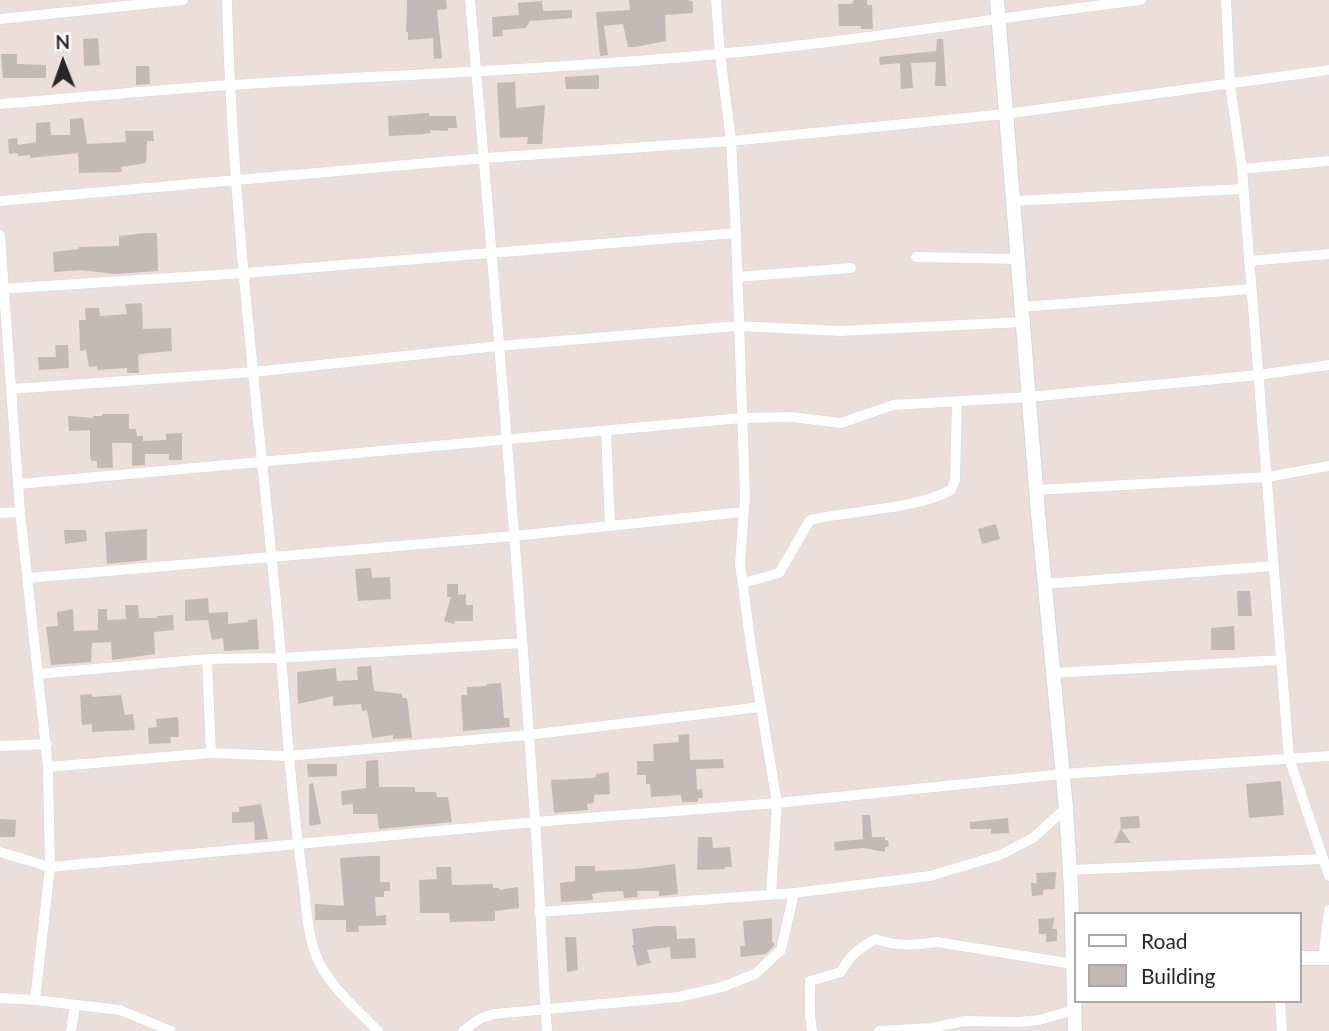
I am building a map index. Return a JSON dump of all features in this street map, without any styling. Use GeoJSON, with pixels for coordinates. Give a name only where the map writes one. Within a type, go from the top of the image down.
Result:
{"type":"FeatureCollection","features":[{"type":"Feature","properties":{"kind":"main road"},"geometry":{"type":"LineString","coordinates":[[997,0],[1036,490],[1066,808],[1075,1031]]}},
{"type":"Feature","properties":{"kind":"main road"},"geometry":{"type":"LineString","coordinates":[[1301,958],[1326,958]]}},
{"type":"Feature","properties":{"kind":"street"},"geometry":{"type":"LineString","coordinates":[[0,19],[183,0]]}},
{"type":"Feature","properties":{"kind":"street"},"geometry":{"type":"LineString","coordinates":[[227,0],[229,85],[236,180],[281,658],[287,756],[310,926],[317,957],[332,981],[378,1031]]}},
{"type":"Feature","properties":{"kind":"street"},"geometry":{"type":"LineString","coordinates":[[470,0],[485,158],[522,643],[547,1031]]}},
{"type":"Feature","properties":{"kind":"street"},"geometry":{"type":"LineString","coordinates":[[716,0],[731,141],[736,233],[742,418],[743,512],[740,545],[743,583],[776,803],[771,895]]}},
{"type":"Feature","properties":{"kind":"street"},"geometry":{"type":"LineString","coordinates":[[0,104],[229,85],[476,72],[720,54],[1141,0]]}},
{"type":"Feature","properties":{"kind":"street"},"geometry":{"type":"LineString","coordinates":[[1226,0],[1230,84],[1242,169],[1289,758],[1329,876]]}},
{"type":"Feature","properties":{"kind":"street"},"geometry":{"type":"LineString","coordinates":[[0,201],[485,158],[731,141],[1006,114],[1329,70]]}},
{"type":"Feature","properties":{"kind":"street"},"geometry":{"type":"LineString","coordinates":[[1242,169],[1329,162]]}},
{"type":"Feature","properties":{"kind":"street"},"geometry":{"type":"LineString","coordinates":[[1014,201],[1243,190]]}},
{"type":"Feature","properties":{"kind":"street"},"geometry":{"type":"LineString","coordinates":[[1,289],[245,273],[736,233]]}},
{"type":"Feature","properties":{"kind":"street"},"geometry":{"type":"LineString","coordinates":[[0,235],[4,360],[11,389],[20,512],[47,744],[50,867],[35,1000]]}},
{"type":"Feature","properties":{"kind":"street"},"geometry":{"type":"LineString","coordinates":[[1249,261],[1329,254]]}},
{"type":"Feature","properties":{"kind":"street"},"geometry":{"type":"LineString","coordinates":[[916,257],[1019,259]]}},
{"type":"Feature","properties":{"kind":"street"},"geometry":{"type":"LineString","coordinates":[[737,277],[851,268]]}},
{"type":"Feature","properties":{"kind":"street"},"geometry":{"type":"LineString","coordinates":[[11,389],[254,372],[498,346],[738,326],[840,331],[1251,289]]}},
{"type":"Feature","properties":{"kind":"street"},"geometry":{"type":"LineString","coordinates":[[19,484],[742,418],[792,416],[841,423],[854,421],[884,407],[1029,397],[1258,375],[1329,365]]}},
{"type":"Feature","properties":{"kind":"street"},"geometry":{"type":"LineString","coordinates":[[743,583],[779,573],[810,520],[886,507],[942,495],[951,490],[955,480],[957,401]]}},
{"type":"Feature","properties":{"kind":"street"},"geometry":{"type":"LineString","coordinates":[[606,432],[610,526]]}},
{"type":"Feature","properties":{"kind":"street"},"geometry":{"type":"LineString","coordinates":[[1036,490],[1267,477],[1329,466]]}},
{"type":"Feature","properties":{"kind":"street"},"geometry":{"type":"LineString","coordinates":[[0,513],[20,512]]}},
{"type":"Feature","properties":{"kind":"street"},"geometry":{"type":"LineString","coordinates":[[28,578],[514,536],[743,512]]}},
{"type":"Feature","properties":{"kind":"street"},"geometry":{"type":"LineString","coordinates":[[1045,584],[1274,566]]}},
{"type":"Feature","properties":{"kind":"street"},"geometry":{"type":"LineString","coordinates":[[38,674],[207,659],[281,658],[522,643]]}},
{"type":"Feature","properties":{"kind":"street"},"geometry":{"type":"LineString","coordinates":[[207,659],[211,753]]}},
{"type":"Feature","properties":{"kind":"street"},"geometry":{"type":"LineString","coordinates":[[1053,673],[1281,660]]}},
{"type":"Feature","properties":{"kind":"street"},"geometry":{"type":"LineString","coordinates":[[48,767],[211,753],[287,756],[528,735],[761,707]]}},
{"type":"Feature","properties":{"kind":"street"},"geometry":{"type":"LineString","coordinates":[[0,746],[47,744]]}},
{"type":"Feature","properties":{"kind":"street"},"geometry":{"type":"LineString","coordinates":[[0,852],[50,867],[535,822],[776,803],[1063,774],[1329,756]]}},
{"type":"Feature","properties":{"kind":"street"},"geometry":{"type":"LineString","coordinates":[[539,912],[794,893],[930,876],[1000,855],[1033,838],[1066,808]]}},
{"type":"Feature","properties":{"kind":"street"},"geometry":{"type":"LineString","coordinates":[[1070,870],[1323,859]]}},
{"type":"Feature","properties":{"kind":"street"},"geometry":{"type":"LineString","coordinates":[[463,1031],[481,1018],[494,1014],[678,997],[722,987],[755,974],[781,950],[794,893]]}},
{"type":"Feature","properties":{"kind":"street"},"geometry":{"type":"LineString","coordinates":[[1326,958],[1329,911]]}},
{"type":"Feature","properties":{"kind":"street"},"geometry":{"type":"LineString","coordinates":[[812,1031],[810,981],[841,972],[848,958],[860,947],[876,939],[888,944],[917,945],[937,942],[1074,969]]}},
{"type":"Feature","properties":{"kind":"street"},"geometry":{"type":"LineString","coordinates":[[0,998],[120,1010],[171,1031]]}},
{"type":"Feature","properties":{"kind":"street"},"geometry":{"type":"LineString","coordinates":[[1280,1003],[1282,1031]]}},
{"type":"Feature","properties":{"kind":"street"},"geometry":{"type":"LineString","coordinates":[[71,1031],[75,1005]]}},
{"type":"Feature","properties":{"kind":"street"},"geometry":{"type":"LineString","coordinates":[[879,1031],[950,1027],[965,1021],[1039,1020],[1074,1010]]}},
{"type":"Feature","properties":{"kind":"building"},"geometry":{"type":"Polygon","coordinates":[[[407,0],[446,0],[447,9],[437,10],[442,58],[434,59],[433,38],[408,40],[407,0]]]}},
{"type":"Feature","properties":{"kind":"building"},"geometry":{"type":"Polygon","coordinates":[[[629,0],[688,0],[693,2],[693,13],[665,15],[666,41],[635,47],[628,47],[623,24],[604,26],[608,55],[600,56],[596,12],[630,10],[629,0]]]}},
{"type":"Feature","properties":{"kind":"building"},"geometry":{"type":"Polygon","coordinates":[[[854,0],[867,0],[867,5],[872,5],[873,29],[839,26],[838,4],[852,4],[854,0]]]}},
{"type":"Feature","properties":{"kind":"building"},"geometry":{"type":"Polygon","coordinates":[[[542,1],[543,11],[572,10],[572,18],[530,21],[526,28],[502,30],[503,36],[493,37],[492,17],[519,15],[518,3],[542,1]]]}},
{"type":"Feature","properties":{"kind":"building"},"geometry":{"type":"Polygon","coordinates":[[[98,38],[100,65],[84,66],[83,39],[98,38]]]}},
{"type":"Feature","properties":{"kind":"building"},"geometry":{"type":"Polygon","coordinates":[[[937,39],[943,39],[946,86],[935,86],[936,62],[911,63],[913,88],[901,89],[900,63],[880,65],[879,57],[936,51],[937,39]]]}},
{"type":"Feature","properties":{"kind":"building"},"geometry":{"type":"Polygon","coordinates":[[[1,54],[17,54],[17,64],[46,65],[46,78],[3,78],[1,54]]]}},
{"type":"Feature","properties":{"kind":"building"},"geometry":{"type":"Polygon","coordinates":[[[136,66],[149,66],[150,84],[136,85],[136,66]]]}},
{"type":"Feature","properties":{"kind":"building"},"geometry":{"type":"Polygon","coordinates":[[[599,75],[599,89],[566,89],[565,77],[599,75]]]}},
{"type":"Feature","properties":{"kind":"building"},"geometry":{"type":"Polygon","coordinates":[[[515,82],[516,108],[545,105],[542,144],[527,144],[528,137],[500,138],[497,83],[515,82]]]}},
{"type":"Feature","properties":{"kind":"building"},"geometry":{"type":"Polygon","coordinates":[[[429,113],[429,116],[456,116],[457,128],[448,128],[448,131],[430,130],[431,133],[424,134],[389,136],[388,116],[429,113]]]}},
{"type":"Feature","properties":{"kind":"building"},"geometry":{"type":"Polygon","coordinates":[[[83,118],[87,144],[126,142],[125,131],[153,131],[154,141],[147,141],[146,163],[121,167],[122,172],[79,173],[78,153],[30,158],[30,155],[9,154],[8,139],[17,138],[18,145],[36,142],[36,123],[50,122],[51,135],[70,135],[70,119],[83,118]]]}},
{"type":"Feature","properties":{"kind":"building"},"geometry":{"type":"Polygon","coordinates":[[[157,233],[158,271],[115,274],[81,270],[54,272],[53,252],[79,247],[119,246],[119,236],[157,233]]]}},
{"type":"Feature","properties":{"kind":"building"},"geometry":{"type":"Polygon","coordinates":[[[142,303],[143,329],[171,328],[172,351],[138,356],[139,373],[127,373],[127,368],[97,370],[97,366],[89,367],[86,350],[80,351],[79,320],[86,320],[85,308],[99,308],[100,316],[127,314],[125,304],[142,303]]]}},
{"type":"Feature","properties":{"kind":"building"},"geometry":{"type":"Polygon","coordinates":[[[55,345],[68,345],[69,368],[39,370],[38,357],[56,357],[55,345]]]}},
{"type":"Feature","properties":{"kind":"building"},"geometry":{"type":"Polygon","coordinates":[[[102,414],[129,414],[129,429],[136,429],[137,436],[143,436],[143,441],[166,440],[166,434],[182,433],[182,460],[169,460],[169,454],[145,454],[145,465],[132,466],[132,443],[112,443],[113,468],[97,468],[97,461],[91,461],[90,430],[69,431],[68,416],[93,418],[102,414]]]}},
{"type":"Feature","properties":{"kind":"building"},"geometry":{"type":"Polygon","coordinates":[[[996,524],[1000,539],[982,544],[978,529],[996,524]]]}},
{"type":"Feature","properties":{"kind":"building"},"geometry":{"type":"Polygon","coordinates":[[[147,529],[147,560],[107,564],[105,532],[147,529]]]}},
{"type":"Feature","properties":{"kind":"building"},"geometry":{"type":"Polygon","coordinates":[[[64,530],[86,530],[87,541],[65,544],[64,530]]]}},
{"type":"Feature","properties":{"kind":"building"},"geometry":{"type":"Polygon","coordinates":[[[371,568],[372,578],[390,577],[391,599],[358,601],[355,569],[371,568]]]}},
{"type":"Feature","properties":{"kind":"building"},"geometry":{"type":"Polygon","coordinates":[[[447,584],[458,584],[458,595],[466,594],[466,605],[473,605],[473,621],[455,621],[454,624],[444,621],[451,597],[447,597],[447,584]]]}},
{"type":"Feature","properties":{"kind":"building"},"geometry":{"type":"Polygon","coordinates":[[[1237,591],[1250,591],[1252,616],[1238,616],[1237,591]]]}},
{"type":"Feature","properties":{"kind":"building"},"geometry":{"type":"Polygon","coordinates":[[[208,598],[209,613],[228,612],[228,624],[257,619],[259,649],[224,651],[223,638],[212,640],[208,620],[185,621],[185,600],[208,598]]]}},
{"type":"Feature","properties":{"kind":"building"},"geometry":{"type":"Polygon","coordinates":[[[125,605],[138,605],[139,618],[173,615],[174,630],[154,632],[155,654],[112,660],[111,642],[92,643],[91,662],[51,665],[46,627],[58,626],[57,612],[73,609],[74,631],[98,630],[98,609],[107,609],[107,620],[126,619],[125,605]]]}},
{"type":"Feature","properties":{"kind":"building"},"geometry":{"type":"Polygon","coordinates":[[[1234,626],[1235,650],[1211,650],[1211,628],[1234,626]]]}},
{"type":"Feature","properties":{"kind":"building"},"geometry":{"type":"Polygon","coordinates":[[[371,666],[374,691],[402,694],[402,698],[407,698],[412,738],[393,739],[393,735],[372,738],[367,710],[362,711],[361,704],[333,706],[333,696],[298,704],[297,672],[336,668],[337,681],[358,680],[357,667],[371,666]]]}},
{"type":"Feature","properties":{"kind":"building"},"geometry":{"type":"Polygon","coordinates":[[[501,683],[504,718],[509,718],[510,727],[463,731],[461,695],[467,695],[467,687],[501,683]]]}},
{"type":"Feature","properties":{"kind":"building"},"geometry":{"type":"Polygon","coordinates":[[[92,694],[92,697],[121,695],[125,715],[133,714],[135,730],[92,732],[92,724],[82,725],[80,695],[92,694]]]}},
{"type":"Feature","properties":{"kind":"building"},"geometry":{"type":"Polygon","coordinates":[[[178,717],[179,737],[170,737],[171,743],[149,744],[148,728],[157,727],[156,719],[178,717]]]}},
{"type":"Feature","properties":{"kind":"building"},"geometry":{"type":"Polygon","coordinates":[[[689,734],[690,760],[723,759],[724,768],[696,769],[697,790],[702,789],[703,798],[698,798],[698,802],[682,802],[681,795],[651,797],[646,775],[637,775],[637,761],[654,761],[653,744],[679,742],[678,735],[689,734]]]}},
{"type":"Feature","properties":{"kind":"building"},"geometry":{"type":"Polygon","coordinates":[[[378,760],[379,787],[415,787],[415,792],[436,792],[437,797],[448,797],[452,822],[379,829],[377,814],[353,814],[353,804],[342,805],[341,791],[366,788],[366,761],[378,760]]]}},
{"type":"Feature","properties":{"kind":"building"},"geometry":{"type":"Polygon","coordinates":[[[307,764],[337,764],[337,776],[308,777],[307,764]]]}},
{"type":"Feature","properties":{"kind":"building"},"geometry":{"type":"Polygon","coordinates":[[[609,772],[610,794],[594,795],[594,803],[587,804],[588,810],[554,813],[551,780],[592,778],[596,777],[596,774],[609,772]]]}},
{"type":"Feature","properties":{"kind":"building"},"geometry":{"type":"Polygon","coordinates":[[[1281,781],[1284,815],[1249,818],[1246,784],[1281,781]]]}},
{"type":"Feature","properties":{"kind":"building"},"geometry":{"type":"Polygon","coordinates":[[[313,783],[321,824],[309,826],[309,784],[313,783]]]}},
{"type":"Feature","properties":{"kind":"building"},"geometry":{"type":"Polygon","coordinates":[[[261,804],[268,839],[255,840],[254,822],[232,823],[232,812],[239,812],[239,807],[261,804]]]}},
{"type":"Feature","properties":{"kind":"building"},"geometry":{"type":"Polygon","coordinates":[[[862,815],[870,815],[872,837],[885,837],[889,847],[885,847],[885,852],[863,848],[835,851],[834,842],[863,839],[862,815]]]}},
{"type":"Feature","properties":{"kind":"building"},"geometry":{"type":"Polygon","coordinates":[[[1139,816],[1140,828],[1121,829],[1131,843],[1114,843],[1121,828],[1120,817],[1139,816]]]}},
{"type":"Feature","properties":{"kind":"building"},"geometry":{"type":"Polygon","coordinates":[[[1008,818],[1009,833],[991,834],[991,829],[970,829],[970,822],[1008,818]]]}},
{"type":"Feature","properties":{"kind":"building"},"geometry":{"type":"Polygon","coordinates":[[[0,819],[16,820],[15,837],[0,837],[0,819]]]}},
{"type":"Feature","properties":{"kind":"building"},"geometry":{"type":"Polygon","coordinates":[[[698,837],[712,837],[713,848],[730,847],[732,867],[697,870],[698,837]]]}},
{"type":"Feature","properties":{"kind":"building"},"geometry":{"type":"Polygon","coordinates":[[[380,856],[380,882],[390,882],[390,891],[384,891],[384,897],[375,897],[376,916],[386,915],[386,925],[358,926],[359,932],[346,932],[346,920],[315,920],[315,904],[344,906],[340,858],[380,856]]]}},
{"type":"Feature","properties":{"kind":"building"},"geometry":{"type":"Polygon","coordinates":[[[675,864],[678,894],[659,896],[659,891],[637,891],[638,897],[624,898],[623,891],[603,892],[592,894],[593,900],[561,902],[560,883],[575,881],[575,866],[595,866],[595,871],[675,864]]]}},
{"type":"Feature","properties":{"kind":"building"},"geometry":{"type":"Polygon","coordinates":[[[436,867],[451,867],[452,885],[493,884],[493,888],[499,890],[518,887],[519,908],[495,911],[495,921],[450,922],[449,913],[420,913],[419,880],[437,879],[436,867]]]}},
{"type":"Feature","properties":{"kind":"building"},"geometry":{"type":"Polygon","coordinates":[[[1056,872],[1055,889],[1043,890],[1043,895],[1032,896],[1031,883],[1037,883],[1036,873],[1056,872]]]}},
{"type":"Feature","properties":{"kind":"building"},"geometry":{"type":"Polygon","coordinates":[[[772,918],[774,946],[766,954],[741,957],[740,946],[745,946],[743,921],[772,918]]]}},
{"type":"Feature","properties":{"kind":"building"},"geometry":{"type":"Polygon","coordinates":[[[1055,918],[1052,929],[1057,929],[1057,941],[1046,942],[1046,934],[1039,934],[1038,919],[1055,918]]]}},
{"type":"Feature","properties":{"kind":"building"},"geometry":{"type":"Polygon","coordinates":[[[676,926],[677,939],[695,938],[696,958],[671,959],[670,947],[647,950],[651,963],[637,966],[632,945],[632,929],[676,926]]]}},
{"type":"Feature","properties":{"kind":"building"},"geometry":{"type":"Polygon","coordinates":[[[565,937],[576,937],[578,970],[567,972],[565,937]]]}}]}
